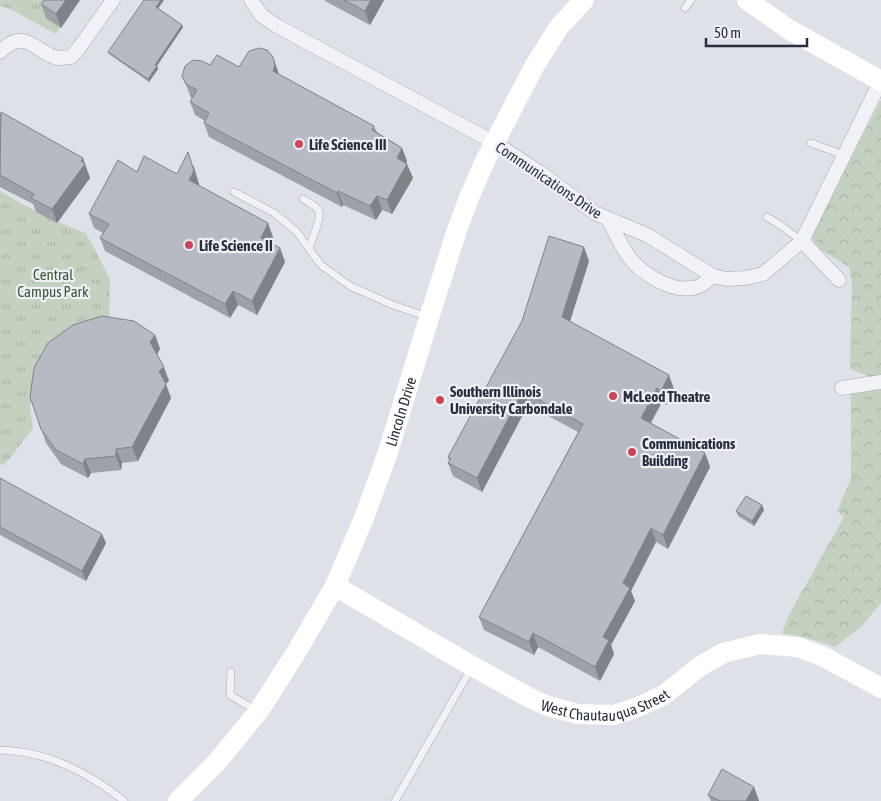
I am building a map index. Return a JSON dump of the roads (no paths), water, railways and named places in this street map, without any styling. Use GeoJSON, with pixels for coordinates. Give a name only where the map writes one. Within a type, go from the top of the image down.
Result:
{"type":"FeatureCollection","features":[{"type":"Feature","properties":{"kind":"street"},"geometry":{"type":"LineString","coordinates":[[0,52],[8,44],[18,42],[32,43],[58,58],[71,56],[79,48],[113,0]]}},
{"type":"Feature","properties":{"kind":"street","name":"Communications Drive"},"geometry":{"type":"LineString","coordinates":[[251,0],[260,15],[276,26],[495,143],[595,213],[649,236],[713,276],[727,279],[763,274],[802,241],[881,80]]}},
{"type":"Feature","properties":{"kind":"street","name":"Lincoln Drive"},"geometry":{"type":"LineString","coordinates":[[178,801],[216,763],[258,712],[294,656],[335,586],[364,518],[388,452],[462,214],[480,172],[535,65],[559,27],[584,0]]}},
{"type":"Feature","properties":{"kind":"street"},"geometry":{"type":"LineString","coordinates":[[747,0],[790,30],[881,80]]}},
{"type":"Feature","properties":{"kind":"street"},"geometry":{"type":"LineString","coordinates":[[608,219],[629,257],[653,278],[666,285],[678,288],[693,288],[702,285],[713,276]]}},
{"type":"Feature","properties":{"kind":"street"},"geometry":{"type":"LineString","coordinates":[[802,241],[839,280]]}},
{"type":"Feature","properties":{"kind":"street"},"geometry":{"type":"LineString","coordinates":[[842,388],[881,382]]}},
{"type":"Feature","properties":{"kind":"street","name":"West Chautauqua Street"},"geometry":{"type":"LineString","coordinates":[[335,586],[472,666],[545,705],[578,714],[594,716],[614,715],[638,707],[664,695],[699,667],[723,653],[760,644],[798,647],[824,658],[881,688]]}},
{"type":"Feature","properties":{"kind":"lane"},"geometry":{"type":"LineString","coordinates":[[685,8],[691,0]]}},
{"type":"Feature","properties":{"kind":"lane"},"geometry":{"type":"LineString","coordinates":[[811,143],[844,155]]}},
{"type":"Feature","properties":{"kind":"lane"},"geometry":{"type":"LineString","coordinates":[[234,192],[274,213],[296,231],[321,264],[350,286],[429,318]]}},
{"type":"Feature","properties":{"kind":"lane"},"geometry":{"type":"LineString","coordinates":[[303,199],[315,206],[319,212],[319,221],[309,248]]}},
{"type":"Feature","properties":{"kind":"lane"},"geometry":{"type":"LineString","coordinates":[[767,217],[802,241]]}},
{"type":"Feature","properties":{"kind":"lane"},"geometry":{"type":"LineString","coordinates":[[395,801],[472,666]]}},
{"type":"Feature","properties":{"kind":"lane"},"geometry":{"type":"LineString","coordinates":[[230,672],[230,695],[258,712]]}},
{"type":"Feature","properties":{"kind":"lane"},"geometry":{"type":"LineString","coordinates":[[0,750],[13,750],[48,758],[102,784],[124,801]]}},
{"type":"Feature","properties":{"kind":"place","name":"Life Science III"},"geometry":{"type":"Point","coordinates":[299,144]}},
{"type":"Feature","properties":{"kind":"place","name":"Life Science II"},"geometry":{"type":"Point","coordinates":[189,245]}},
{"type":"Feature","properties":{"kind":"place","name":"McLeod Theatre"},"geometry":{"type":"Point","coordinates":[613,396]}},
{"type":"Feature","properties":{"kind":"place","name":"Southern Illinois University Carbondale"},"geometry":{"type":"Point","coordinates":[440,400]}},
{"type":"Feature","properties":{"kind":"place","name":"Communications Building"},"geometry":{"type":"Point","coordinates":[632,452]}},
{"type":"Feature","properties":{"kind":"park label","name":"Central Campus Park"},"geometry":{"type":"Point","coordinates":[53,282]}}]}
